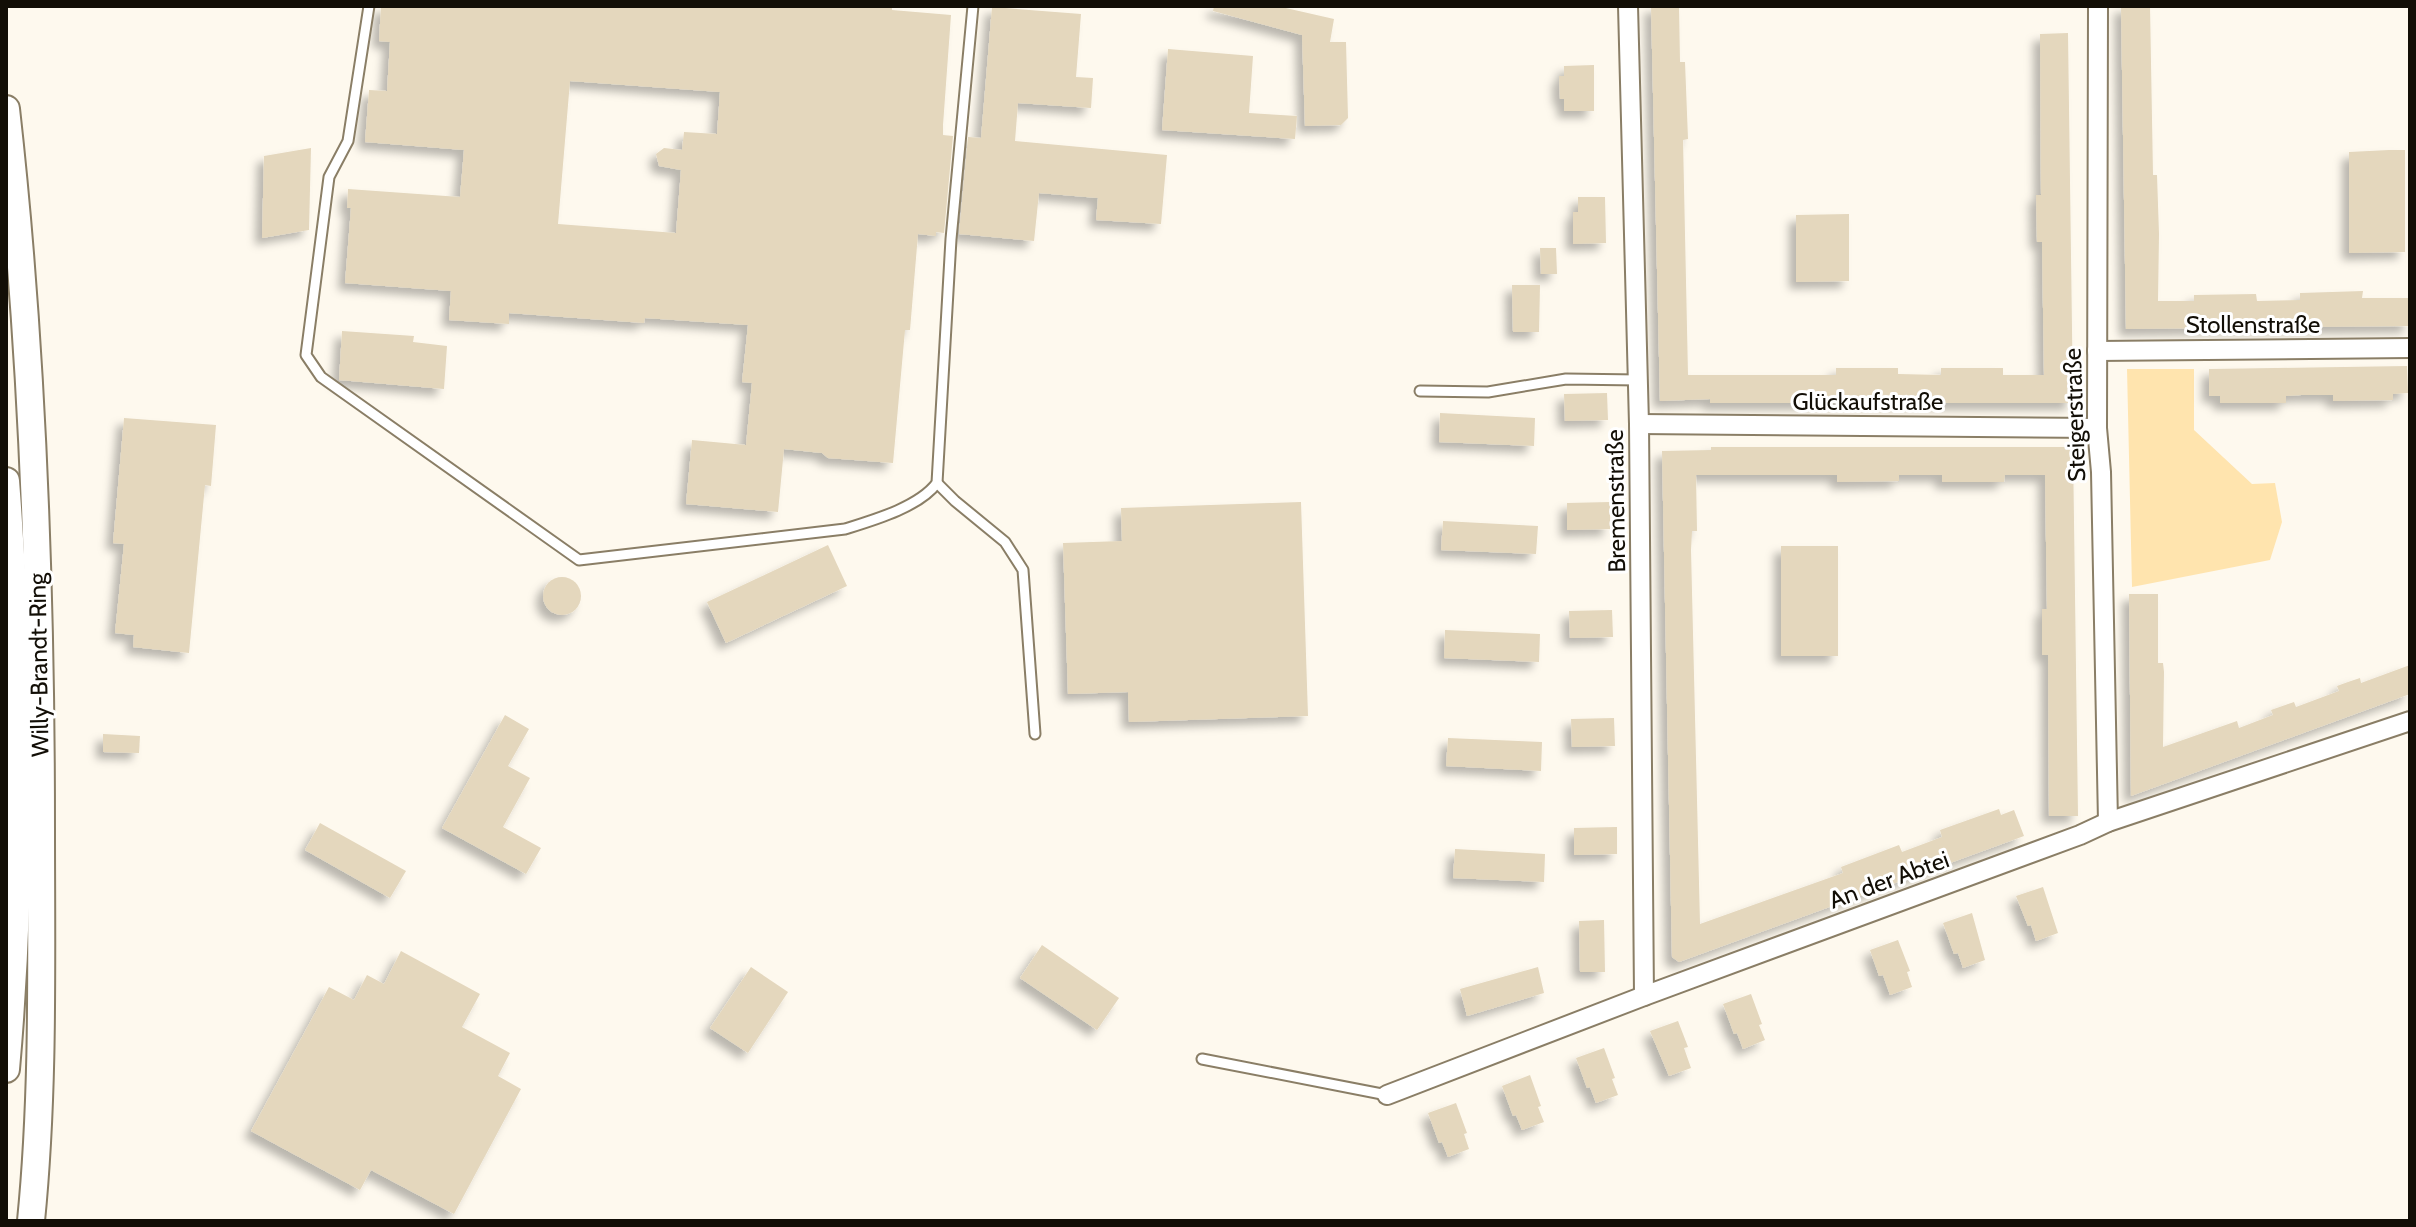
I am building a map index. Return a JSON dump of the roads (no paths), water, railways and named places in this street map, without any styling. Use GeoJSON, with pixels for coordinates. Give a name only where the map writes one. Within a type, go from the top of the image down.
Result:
{"type":"FeatureCollection","features":[{"type":"Feature","properties":{"kind":"main road","name":"Willy-Brandt-Ring"},"geometry":{"type":"LineString","coordinates":[[6,109],[19,224],[41,658],[42,999],[31,1221]]}},
{"type":"Feature","properties":{"kind":"main road","name":"Willy-Brandt-Ring"},"geometry":{"type":"LineString","coordinates":[[6,481],[15,664],[17,856],[6,1069]]}},
{"type":"Feature","properties":{"kind":"street","name":"Bremenstraße"},"geometry":{"type":"LineString","coordinates":[[1628,6],[1639,380],[1644,996]]}},
{"type":"Feature","properties":{"kind":"street","name":"Steigerstraße"},"geometry":{"type":"LineString","coordinates":[[2098,6],[2097,428],[2102,516],[2108,822]]}},
{"type":"Feature","properties":{"kind":"street","name":"Stollenstraße"},"geometry":{"type":"LineString","coordinates":[[2097,351],[2410,348]]}},
{"type":"Feature","properties":{"kind":"street","name":"Glückaufstraße"},"geometry":{"type":"LineString","coordinates":[[1639,424],[2097,428]]}},
{"type":"Feature","properties":{"kind":"street","name":"An der Abtei"},"geometry":{"type":"LineString","coordinates":[[1387,1095],[2108,822],[2410,721]]}},
{"type":"Feature","properties":{"kind":"lane"},"geometry":{"type":"LineString","coordinates":[[369,6],[348,141],[329,177],[306,355],[321,377],[579,560],[845,529],[877,519],[929,494],[937,483],[951,239],[973,6]]}},
{"type":"Feature","properties":{"kind":"lane"},"geometry":{"type":"LineString","coordinates":[[1420,391],[1488,392],[1566,379],[1639,380]]}},
{"type":"Feature","properties":{"kind":"lane"},"geometry":{"type":"LineString","coordinates":[[937,483],[1005,542],[1023,570],[1035,734]]}},
{"type":"Feature","properties":{"kind":"lane"},"geometry":{"type":"LineString","coordinates":[[1202,1059],[1387,1095]]}}]}
